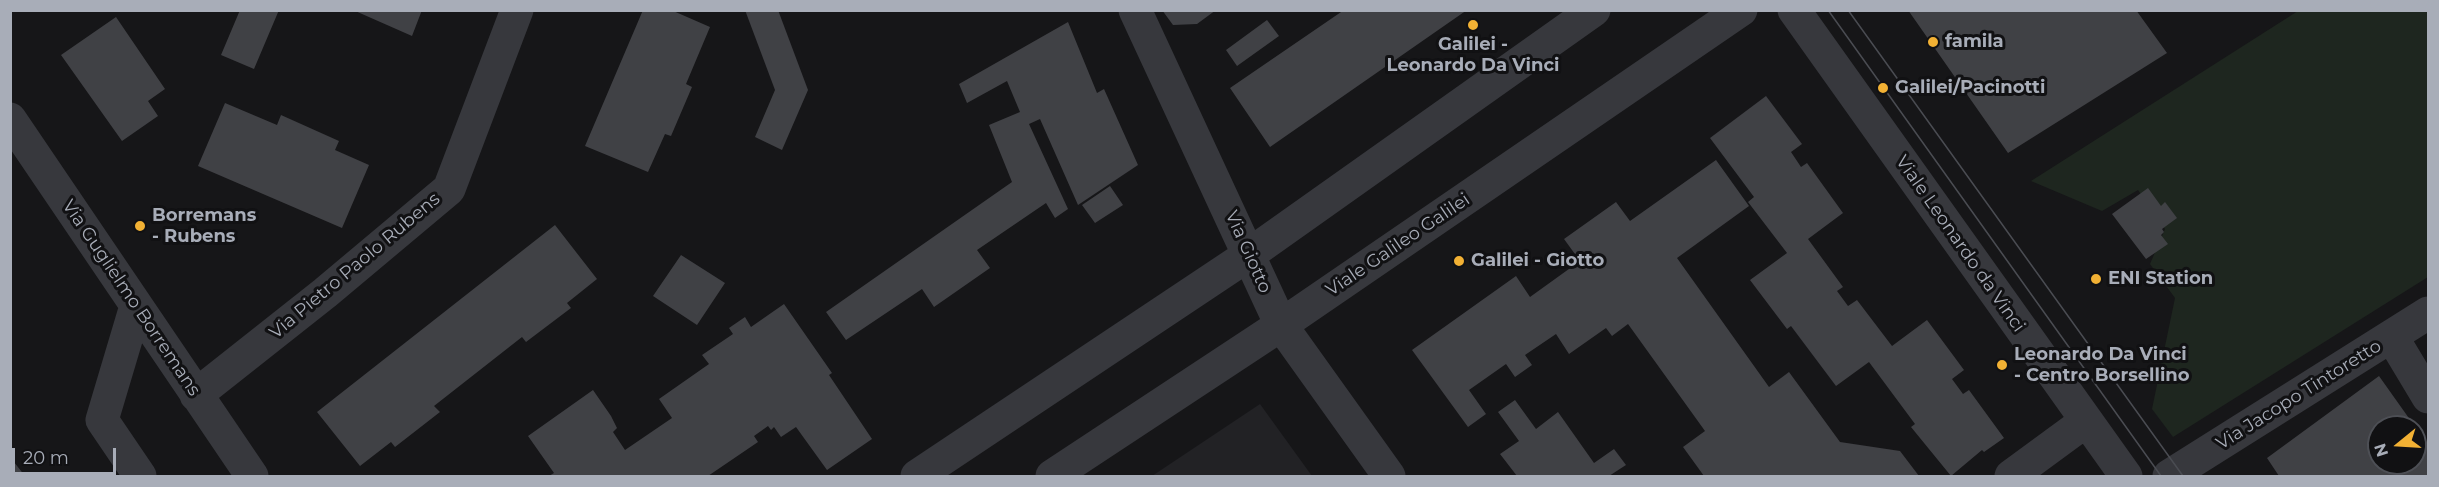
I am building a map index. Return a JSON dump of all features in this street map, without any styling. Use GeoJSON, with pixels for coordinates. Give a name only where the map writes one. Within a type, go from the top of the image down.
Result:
{"type":"FeatureCollection","features":[{"type":"Feature","properties":{"kind":"street","name":"Via Pietro Paolo Rubens"},"geometry":{"type":"LineString","coordinates":[[196,395],[325,293],[449,189],[517,10]]}},
{"type":"Feature","properties":{"kind":"street","name":"Via Giotto"},"geometry":{"type":"LineString","coordinates":[[1135,10],[1230,210],[1248,256],[1281,325],[1389,477]]}},
{"type":"Feature","properties":{"kind":"street"},"geometry":{"type":"LineString","coordinates":[[917,477],[1248,256],[1594,10]]}},
{"type":"Feature","properties":{"kind":"street","name":"Viale Galileo Galilei"},"geometry":{"type":"LineString","coordinates":[[1053,477],[1281,325],[1741,10]]}},
{"type":"Feature","properties":{"kind":"street","name":"Viale Leonardo da Vinci"},"geometry":{"type":"LineString","coordinates":[[1794,10],[2126,477]]}},
{"type":"Feature","properties":{"kind":"street","name":"Via Guglielmo Borremans"},"geometry":{"type":"LineString","coordinates":[[10,119],[252,477]]}},
{"type":"Feature","properties":{"kind":"street"},"geometry":{"type":"LineString","coordinates":[[136,306],[102,420],[140,477]]}},
{"type":"Feature","properties":{"kind":"street","name":"Via Jacopo Tintoretto"},"geometry":{"type":"LineString","coordinates":[[2169,477],[2428,313]]}},
{"type":"Feature","properties":{"kind":"street"},"geometry":{"type":"LineString","coordinates":[[2392,337],[2428,397]]}},
{"type":"Feature","properties":{"kind":"street"},"geometry":{"type":"LineString","coordinates":[[2011,477],[2086,421]]}},
{"type":"Feature","properties":{"kind":"shaded area"},"geometry":{"type":"Polygon","coordinates":[[[2298,11],[2428,11],[2428,277],[2173,437],[2152,409],[2175,298],[2150,264],[2165,229],[2138,190],[2102,211],[2031,181],[2298,11]]]}},
{"type":"Feature","properties":{"kind":"shaded area"},"geometry":{"type":"Polygon","coordinates":[[[1260,404],[1312,476],[1152,476],[1260,404]]]}},
{"type":"Feature","properties":{"kind":"building"},"geometry":{"type":"Polygon","coordinates":[[[240,10],[279,10],[254,69],[221,55],[240,10]]]}},
{"type":"Feature","properties":{"kind":"building"},"geometry":{"type":"Polygon","coordinates":[[[353,10],[422,10],[412,36],[353,10]]]}},
{"type":"Feature","properties":{"kind":"building"},"geometry":{"type":"Polygon","coordinates":[[[643,10],[671,10],[710,27],[686,84],[692,87],[671,136],[665,134],[648,172],[585,146],[643,10]]]}},
{"type":"Feature","properties":{"kind":"building"},"geometry":{"type":"Polygon","coordinates":[[[745,10],[778,10],[808,90],[782,150],[755,137],[775,90],[745,10]]]}},
{"type":"Feature","properties":{"kind":"building"},"geometry":{"type":"Polygon","coordinates":[[[1162,10],[1216,10],[1197,24],[1173,25],[1162,10]]]}},
{"type":"Feature","properties":{"kind":"building"},"geometry":{"type":"Polygon","coordinates":[[[1344,10],[1467,10],[1270,147],[1230,88],[1344,10]]]}},
{"type":"Feature","properties":{"kind":"building"},"geometry":{"type":"Polygon","coordinates":[[[1908,10],[2136,10],[2167,53],[2008,153],[1908,10]]]}},
{"type":"Feature","properties":{"kind":"building"},"geometry":{"type":"Polygon","coordinates":[[[116,17],[165,89],[148,101],[158,116],[122,141],[61,55],[116,17]]]}},
{"type":"Feature","properties":{"kind":"building"},"geometry":{"type":"Polygon","coordinates":[[[1267,20],[1279,36],[1237,66],[1226,50],[1267,20]]]}},
{"type":"Feature","properties":{"kind":"building"},"geometry":{"type":"Polygon","coordinates":[[[1068,22],[1097,93],[1104,89],[1138,165],[1078,205],[1040,119],[1029,124],[1068,209],[1055,218],[1046,203],[977,250],[990,268],[934,307],[922,289],[846,340],[826,312],[1012,182],[989,125],[1020,112],[1007,81],[967,103],[959,84],[1068,22]]]}},
{"type":"Feature","properties":{"kind":"building"},"geometry":{"type":"Polygon","coordinates":[[[1766,96],[1802,144],[1791,152],[1801,167],[1807,163],[1843,213],[1808,239],[1843,287],[1837,291],[1848,306],[1857,300],[1892,346],[1927,320],[1964,370],[1952,379],[1963,394],[1969,390],[2004,438],[1984,452],[1982,450],[1951,476],[1911,427],[1915,424],[1869,362],[1836,386],[1791,326],[1787,329],[1750,280],[1787,253],[1748,202],[1754,197],[1710,138],[1766,96]]]}},
{"type":"Feature","properties":{"kind":"building"},"geometry":{"type":"Polygon","coordinates":[[[225,103],[277,125],[281,115],[339,141],[335,150],[369,165],[342,228],[198,166],[225,103]]]}},
{"type":"Feature","properties":{"kind":"building"},"geometry":{"type":"Polygon","coordinates":[[[1716,160],[1749,206],[1677,258],[1769,387],[1789,372],[1840,442],[1900,451],[1919,476],[1704,476],[1683,447],[1705,431],[1628,324],[1612,336],[1606,328],[1569,354],[1556,334],[1525,355],[1532,365],[1515,377],[1506,364],[1469,390],[1486,414],[1468,427],[1412,350],[1516,276],[1530,297],[1580,261],[1564,239],[1616,202],[1630,221],[1716,160]]]}},
{"type":"Feature","properties":{"kind":"building"},"geometry":{"type":"Polygon","coordinates":[[[1110,186],[1123,205],[1095,223],[1082,205],[1110,186]]]}},
{"type":"Feature","properties":{"kind":"building"},"geometry":{"type":"Polygon","coordinates":[[[2148,188],[2161,206],[2165,202],[2177,218],[2162,229],[2164,232],[2161,235],[2168,244],[2146,259],[2112,214],[2148,188]]]}},
{"type":"Feature","properties":{"kind":"building"},"geometry":{"type":"Polygon","coordinates":[[[555,225],[597,279],[567,303],[571,308],[526,342],[522,337],[434,406],[440,412],[395,447],[391,442],[360,466],[317,412],[555,225]]]}},
{"type":"Feature","properties":{"kind":"building"},"geometry":{"type":"Polygon","coordinates":[[[681,255],[725,283],[697,325],[653,296],[681,255]]]}},
{"type":"Feature","properties":{"kind":"building"},"geometry":{"type":"Polygon","coordinates":[[[784,304],[832,373],[829,375],[872,439],[827,470],[796,427],[781,437],[774,427],[771,430],[768,426],[754,436],[758,442],[708,476],[549,476],[554,473],[528,436],[593,390],[611,416],[617,428],[613,432],[625,450],[672,418],[659,399],[709,364],[702,355],[733,334],[729,328],[745,317],[751,327],[784,304]]]}},
{"type":"Feature","properties":{"kind":"building"},"geometry":{"type":"Polygon","coordinates":[[[2379,376],[2407,415],[2367,415],[2367,475],[2427,475],[2428,445],[2428,476],[2279,476],[2267,458],[2379,376]]]}},
{"type":"Feature","properties":{"kind":"building"},"geometry":{"type":"Polygon","coordinates":[[[1515,400],[1536,429],[1558,412],[1594,463],[1614,449],[1626,465],[1609,476],[1517,476],[1500,454],[1519,441],[1498,412],[1515,400]]]}},
{"type":"Feature","properties":{"kind":"building"},"geometry":{"type":"Polygon","coordinates":[[[10,457],[25,476],[10,476],[10,457]]]}},
{"type":"Feature","properties":{"kind":"tram line"},"geometry":{"type":"LineString","coordinates":[[1828,10],[2161,476]]}},
{"type":"Feature","properties":{"kind":"tram line"},"geometry":{"type":"LineString","coordinates":[[1848,10],[2183,476]]}},
{"type":"Feature","properties":{"kind":"place","name":"Galilei - Leonardo Da Vinci"},"geometry":{"type":"Point","coordinates":[1473,25]}},
{"type":"Feature","properties":{"kind":"place","name":"famila"},"geometry":{"type":"Point","coordinates":[1933,42]}},
{"type":"Feature","properties":{"kind":"place","name":"Galilei/Pacinotti"},"geometry":{"type":"Point","coordinates":[1883,88]}},
{"type":"Feature","properties":{"kind":"place","name":"Borremans - Rubens"},"geometry":{"type":"Point","coordinates":[140,226]}},
{"type":"Feature","properties":{"kind":"place","name":"Galilei - Giotto"},"geometry":{"type":"Point","coordinates":[1459,261]}},
{"type":"Feature","properties":{"kind":"place","name":"ENI Station"},"geometry":{"type":"Point","coordinates":[2096,279]}},
{"type":"Feature","properties":{"kind":"place","name":"Leonardo Da Vinci - Centro Borsellino"},"geometry":{"type":"Point","coordinates":[2002,365]}}]}
